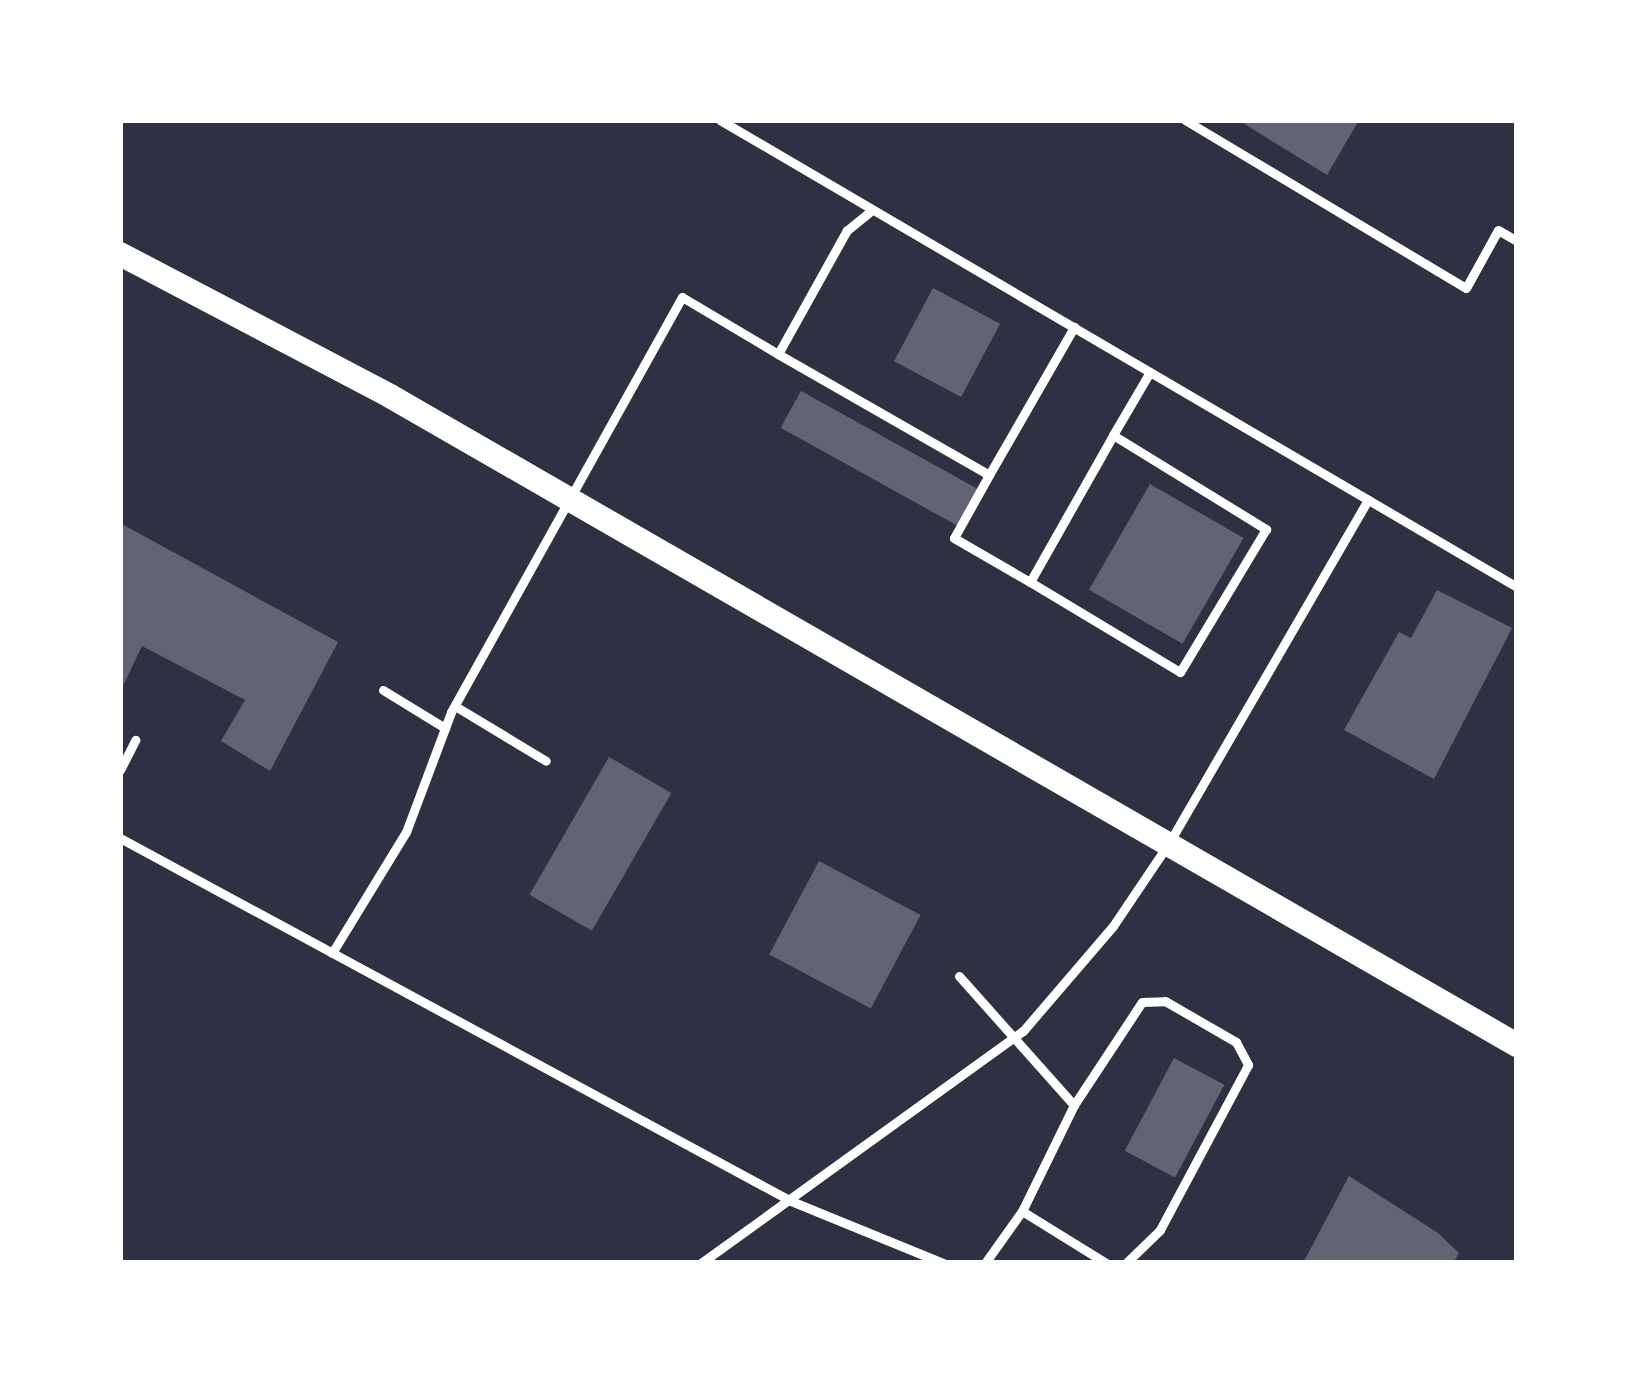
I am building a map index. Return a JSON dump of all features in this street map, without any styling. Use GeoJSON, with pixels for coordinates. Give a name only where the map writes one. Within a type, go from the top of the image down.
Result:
{"type":"FeatureCollection","features":[{"type":"Feature","properties":{"kind":"main road"},"geometry":{"type":"LineString","coordinates":[[120,254],[570,498],[1517,1045]]}},
{"type":"Feature","properties":{"kind":"lane"},"geometry":{"type":"LineString","coordinates":[[720,120],[1517,587]]}},
{"type":"Feature","properties":{"kind":"lane"},"geometry":{"type":"LineString","coordinates":[[1185,120],[1466,288],[1498,230],[1517,241]]}},
{"type":"Feature","properties":{"kind":"lane"},"geometry":{"type":"LineString","coordinates":[[778,354],[847,230],[872,210]]}},
{"type":"Feature","properties":{"kind":"lane"},"geometry":{"type":"LineString","coordinates":[[332,953],[406,832],[455,706],[682,297],[989,475]]}},
{"type":"Feature","properties":{"kind":"lane"},"geometry":{"type":"LineString","coordinates":[[1074,327],[954,538],[1180,673],[1266,529],[1113,435]]}},
{"type":"Feature","properties":{"kind":"lane"},"geometry":{"type":"LineString","coordinates":[[1030,582],[1150,372]]}},
{"type":"Feature","properties":{"kind":"lane"},"geometry":{"type":"LineString","coordinates":[[701,1263],[1011,1040],[1113,926],[1169,844],[1368,500]]}},
{"type":"Feature","properties":{"kind":"lane"},"geometry":{"type":"LineString","coordinates":[[383,690],[445,728]]}},
{"type":"Feature","properties":{"kind":"lane"},"geometry":{"type":"LineString","coordinates":[[455,706],[546,761]]}},
{"type":"Feature","properties":{"kind":"lane"},"geometry":{"type":"LineString","coordinates":[[120,770],[135,740]]}},
{"type":"Feature","properties":{"kind":"lane"},"geometry":{"type":"LineString","coordinates":[[120,838],[791,1201],[943,1263]]}},
{"type":"Feature","properties":{"kind":"lane"},"geometry":{"type":"LineString","coordinates":[[959,976],[1011,1040],[1074,1105]]}},
{"type":"Feature","properties":{"kind":"lane"},"geometry":{"type":"LineString","coordinates":[[985,1263],[1022,1210],[1074,1105],[1142,1002],[1165,1001],[1236,1042],[1248,1065],[1160,1230],[1126,1263]]}},
{"type":"Feature","properties":{"kind":"lane"},"geometry":{"type":"LineString","coordinates":[[1022,1210],[1106,1263]]}},
{"type":"Feature","properties":{"kind":"building"},"geometry":{"type":"Polygon","coordinates":[[[1238,120],[1359,120],[1327,175],[1238,120]]]}},
{"type":"Feature","properties":{"kind":"building"},"geometry":{"type":"Polygon","coordinates":[[[933,288],[1000,324],[961,397],[894,361],[933,288]]]}},
{"type":"Feature","properties":{"kind":"building"},"geometry":{"type":"Polygon","coordinates":[[[801,391],[978,489],[957,526],[781,428],[801,391]]]}},
{"type":"Feature","properties":{"kind":"building"},"geometry":{"type":"Polygon","coordinates":[[[1150,484],[1244,538],[1183,644],[1089,590],[1150,484]]]}},
{"type":"Feature","properties":{"kind":"building"},"geometry":{"type":"Polygon","coordinates":[[[120,523],[338,642],[270,771],[221,741],[245,700],[142,646],[120,692],[120,523]]]}},
{"type":"Feature","properties":{"kind":"building"},"geometry":{"type":"Polygon","coordinates":[[[1437,590],[1512,628],[1434,779],[1344,730],[1399,632],[1411,638],[1437,590]]]}},
{"type":"Feature","properties":{"kind":"building"},"geometry":{"type":"Polygon","coordinates":[[[609,757],[671,793],[592,931],[530,895],[609,757]]]}},
{"type":"Feature","properties":{"kind":"building"},"geometry":{"type":"Polygon","coordinates":[[[819,861],[921,915],[871,1009],[769,955],[819,861]]]}},
{"type":"Feature","properties":{"kind":"building"},"geometry":{"type":"Polygon","coordinates":[[[1174,1058],[1224,1085],[1175,1177],[1125,1151],[1174,1058]]]}},
{"type":"Feature","properties":{"kind":"building"},"geometry":{"type":"Polygon","coordinates":[[[1349,1176],[1438,1233],[1459,1253],[1453,1263],[1303,1263],[1349,1176]]]}}]}
